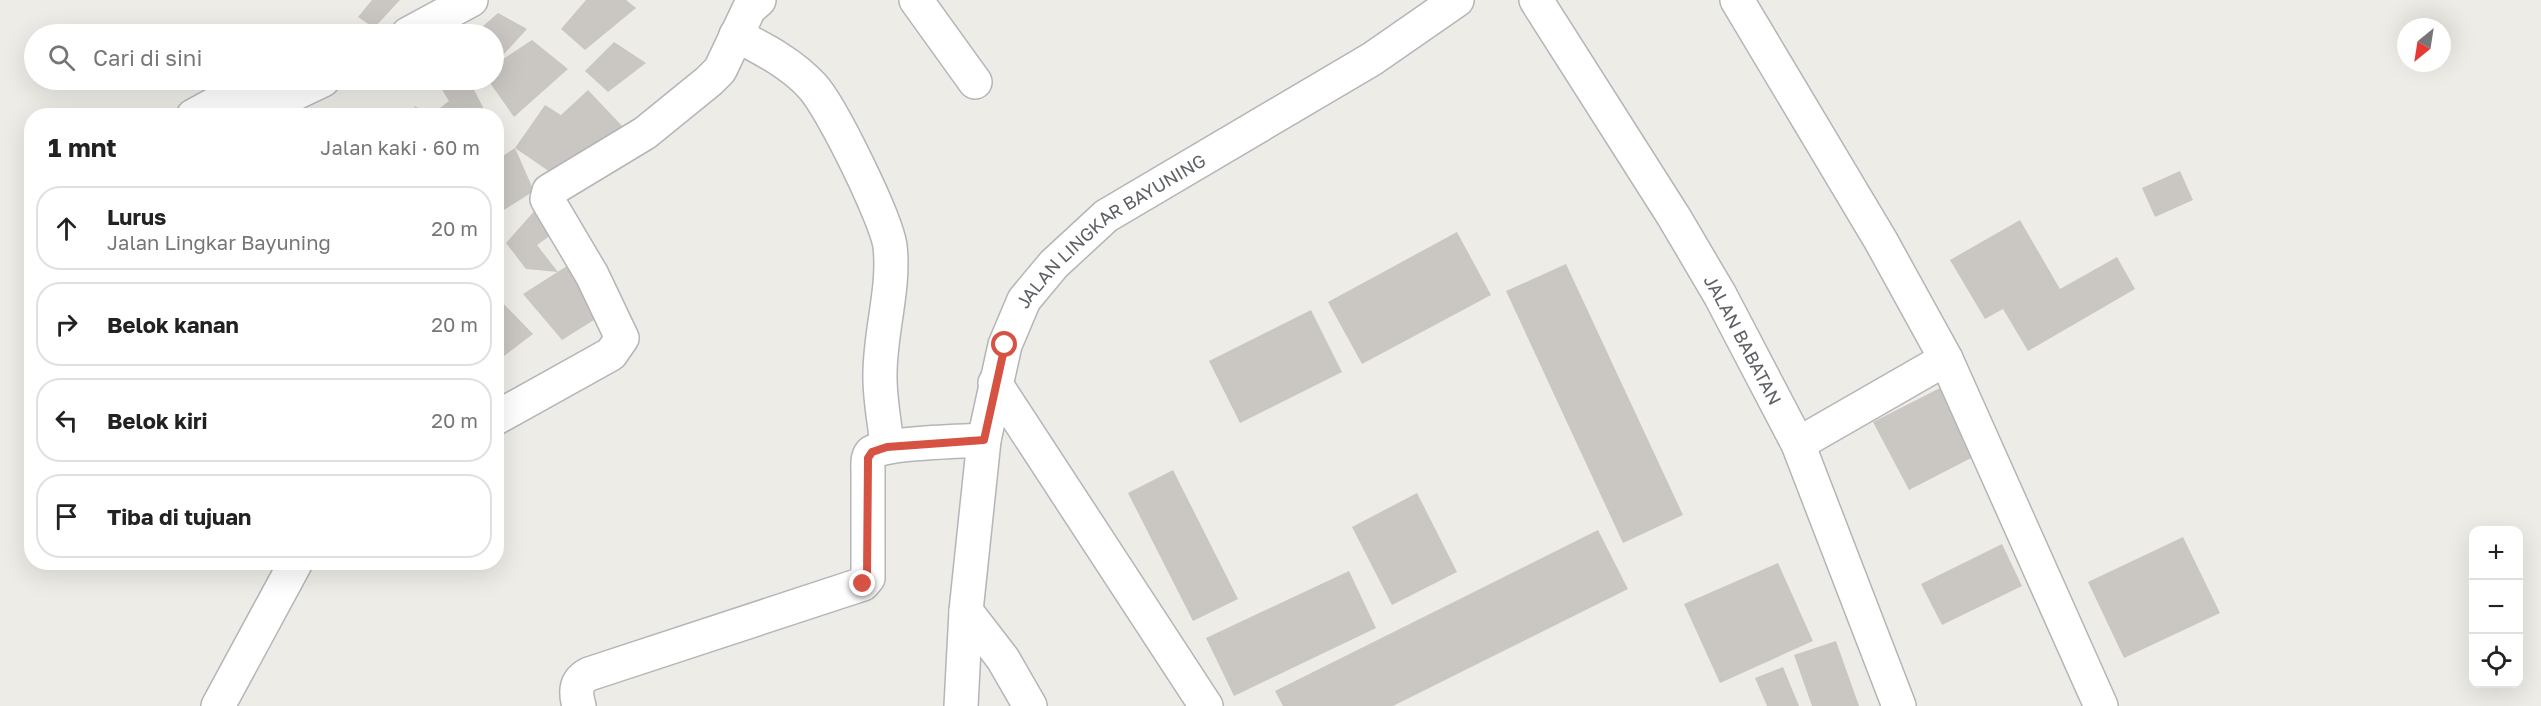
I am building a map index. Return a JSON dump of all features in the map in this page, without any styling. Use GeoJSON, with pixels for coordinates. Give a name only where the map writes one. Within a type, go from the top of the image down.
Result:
{"type":"FeatureCollection","features":[{"type":"Feature","properties":{"kind":"street"},"geometry":{"type":"LineString","coordinates":[[427,24],[471,0]]}},
{"type":"Feature","properties":{"kind":"street"},"geometry":{"type":"LineString","coordinates":[[504,414],[611,354],[622,338],[592,275],[547,198],[549,191],[645,133],[696,92],[720,70],[749,9],[759,0]]}},
{"type":"Feature","properties":{"kind":"street"},"geometry":{"type":"LineString","coordinates":[[916,0],[975,82]]}},
{"type":"Feature","properties":{"kind":"street","name":"JALAN LINGKAR BAYUNING"},"geometry":{"type":"LineString","coordinates":[[961,706],[966,611],[984,440],[1005,345],[1024,300],[1054,264],[1106,216],[1372,59],[1457,0]]}},
{"type":"Feature","properties":{"kind":"street","name":"JALAN BABATAN"},"geometry":{"type":"LineString","coordinates":[[1536,0],[1692,246],[1798,444],[1899,706]]}},
{"type":"Feature","properties":{"kind":"street"},"geometry":{"type":"LineString","coordinates":[[1737,0],[1881,241],[1946,359],[2101,706]]}},
{"type":"Feature","properties":{"kind":"street"},"geometry":{"type":"LineString","coordinates":[[736,35],[796,70],[813,87],[829,110],[882,219],[890,244],[891,274],[880,378],[887,447]]}},
{"type":"Feature","properties":{"kind":"street"},"geometry":{"type":"LineString","coordinates":[[208,108],[237,92],[247,94],[253,104],[264,108],[302,90]]}},
{"type":"Feature","properties":{"kind":"street"},"geometry":{"type":"LineString","coordinates":[[1798,444],[1946,359]]}},
{"type":"Feature","properties":{"kind":"street"},"geometry":{"type":"LineString","coordinates":[[995,383],[1206,706]]}},
{"type":"Feature","properties":{"kind":"street"},"geometry":{"type":"LineString","coordinates":[[579,706],[576,695],[578,684],[589,674],[863,584],[867,578],[868,458],[872,452],[887,447],[984,440]]}},
{"type":"Feature","properties":{"kind":"street"},"geometry":{"type":"LineString","coordinates":[[218,706],[292,570]]}},
{"type":"Feature","properties":{"kind":"street"},"geometry":{"type":"LineString","coordinates":[[966,611],[1003,659],[1030,706]]}},
{"type":"Feature","properties":{"kind":"building"},"geometry":{"type":"Polygon","coordinates":[[[372,0],[400,0],[378,24],[368,24],[358,17],[372,0]]]}},
{"type":"Feature","properties":{"kind":"building"},"geometry":{"type":"Polygon","coordinates":[[[586,0],[626,0],[636,8],[585,50],[561,29],[586,0]]]}},
{"type":"Feature","properties":{"kind":"building"},"geometry":{"type":"Polygon","coordinates":[[[498,13],[527,29],[504,54],[504,24],[485,24],[498,13]]]}},
{"type":"Feature","properties":{"kind":"building"},"geometry":{"type":"Polygon","coordinates":[[[532,40],[568,69],[514,117],[495,90],[504,90],[504,58],[532,40]]]}},
{"type":"Feature","properties":{"kind":"building"},"geometry":{"type":"Polygon","coordinates":[[[614,42],[646,63],[608,92],[585,71],[614,42]]]}},
{"type":"Feature","properties":{"kind":"building"},"geometry":{"type":"Polygon","coordinates":[[[442,90],[474,90],[483,108],[440,108],[449,101],[442,90]]]}},
{"type":"Feature","properties":{"kind":"building"},"geometry":{"type":"Polygon","coordinates":[[[588,90],[625,129],[553,174],[515,148],[545,105],[561,115],[588,90]]]}},
{"type":"Feature","properties":{"kind":"building"},"geometry":{"type":"Polygon","coordinates":[[[515,148],[534,191],[504,210],[504,155],[515,148]]]}},
{"type":"Feature","properties":{"kind":"building"},"geometry":{"type":"Polygon","coordinates":[[[2180,171],[2193,200],[2155,217],[2142,188],[2180,171]]]}},
{"type":"Feature","properties":{"kind":"building"},"geometry":{"type":"Polygon","coordinates":[[[537,208],[554,233],[537,245],[558,272],[526,269],[506,243],[537,208]]]}},
{"type":"Feature","properties":{"kind":"building"},"geometry":{"type":"Polygon","coordinates":[[[2020,220],[2060,289],[2117,257],[2135,289],[2028,351],[2003,309],[1985,319],[1950,260],[2020,220]]]}},
{"type":"Feature","properties":{"kind":"building"},"geometry":{"type":"Polygon","coordinates":[[[1457,232],[1491,295],[1362,364],[1328,302],[1457,232]]]}},
{"type":"Feature","properties":{"kind":"building"},"geometry":{"type":"Polygon","coordinates":[[[570,264],[605,313],[562,340],[523,294],[570,264]]]}},
{"type":"Feature","properties":{"kind":"building"},"geometry":{"type":"Polygon","coordinates":[[[1566,264],[1683,515],[1623,543],[1506,291],[1566,264]]]}},
{"type":"Feature","properties":{"kind":"building"},"geometry":{"type":"Polygon","coordinates":[[[504,304],[533,334],[504,356],[504,304]]]}},
{"type":"Feature","properties":{"kind":"building"},"geometry":{"type":"Polygon","coordinates":[[[1311,310],[1342,372],[1240,423],[1209,361],[1311,310]]]}},
{"type":"Feature","properties":{"kind":"building"},"geometry":{"type":"Polygon","coordinates":[[[1940,388],[1975,456],[1909,490],[1873,422],[1940,388]]]}},
{"type":"Feature","properties":{"kind":"building"},"geometry":{"type":"Polygon","coordinates":[[[1173,470],[1238,599],[1193,621],[1128,493],[1173,470]]]}},
{"type":"Feature","properties":{"kind":"building"},"geometry":{"type":"Polygon","coordinates":[[[1417,493],[1457,572],[1392,605],[1352,527],[1417,493]]]}},
{"type":"Feature","properties":{"kind":"building"},"geometry":{"type":"Polygon","coordinates":[[[1598,530],[1628,589],[1393,706],[1283,706],[1275,691],[1598,530]]]}},
{"type":"Feature","properties":{"kind":"building"},"geometry":{"type":"Polygon","coordinates":[[[2183,537],[2220,613],[2124,658],[2088,582],[2183,537]]]}},
{"type":"Feature","properties":{"kind":"building"},"geometry":{"type":"Polygon","coordinates":[[[2002,544],[2022,586],[1942,625],[1921,584],[2002,544]]]}},
{"type":"Feature","properties":{"kind":"building"},"geometry":{"type":"Polygon","coordinates":[[[1778,563],[1813,641],[1720,683],[1684,604],[1778,563]]]}},
{"type":"Feature","properties":{"kind":"building"},"geometry":{"type":"Polygon","coordinates":[[[1349,571],[1376,628],[1234,696],[1206,638],[1349,571]]]}},
{"type":"Feature","properties":{"kind":"building"},"geometry":{"type":"Polygon","coordinates":[[[1836,641],[1859,706],[1812,706],[1794,655],[1836,641]]]}},
{"type":"Feature","properties":{"kind":"building"},"geometry":{"type":"Polygon","coordinates":[[[1783,667],[1799,706],[1767,706],[1755,678],[1783,667]]]}},
{"type":"Feature","properties":{"kind":"route"},"geometry":{"type":"LineString","coordinates":[[863,584],[867,578],[868,458],[877,449],[887,447],[984,440],[1005,345]]}}]}
